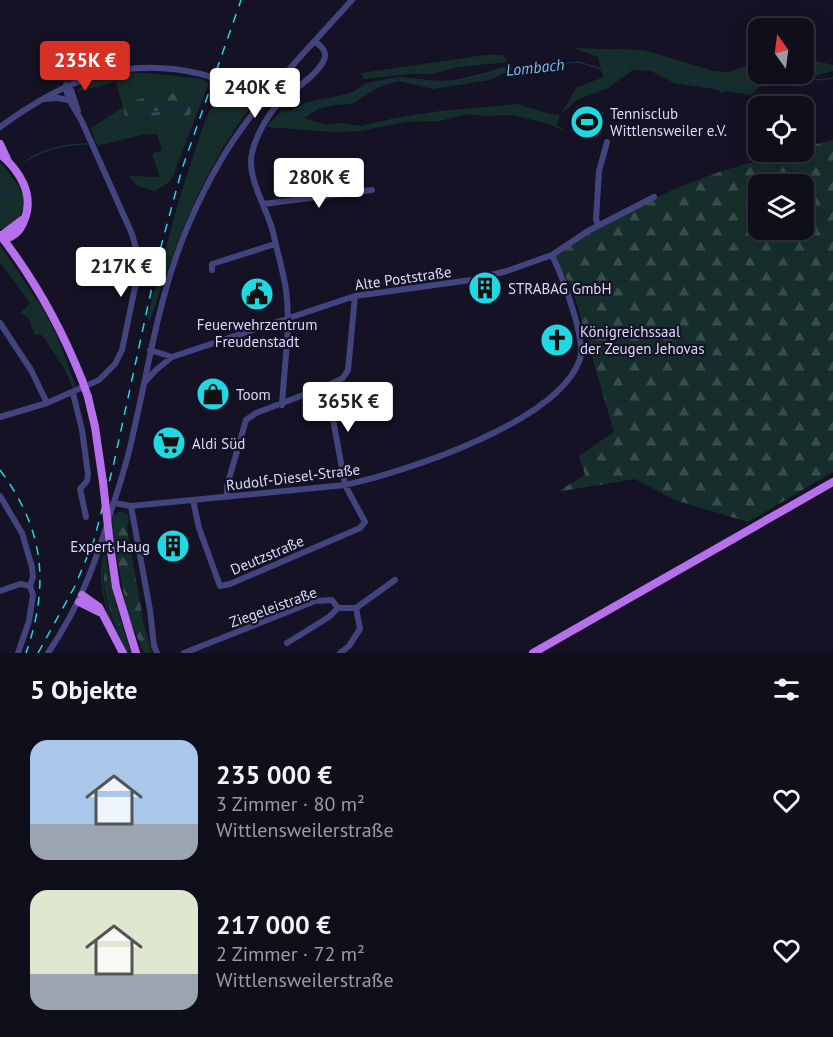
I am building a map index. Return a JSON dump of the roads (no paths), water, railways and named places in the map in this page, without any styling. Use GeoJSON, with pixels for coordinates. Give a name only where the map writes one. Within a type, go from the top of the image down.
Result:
{"type":"FeatureCollection","features":[{"type":"Feature","properties":{"kind":"main road"},"geometry":{"type":"LineString","coordinates":[[0,144],[29,196],[29,208],[16,240],[17,257]]}},
{"type":"Feature","properties":{"kind":"main road"},"geometry":{"type":"LineString","coordinates":[[0,154],[7,160]]}},
{"type":"Feature","properties":{"kind":"main road"},"geometry":{"type":"LineString","coordinates":[[2,237],[26,217]]}},
{"type":"Feature","properties":{"kind":"main road"},"geometry":{"type":"LineString","coordinates":[[2,237],[18,233]]}},
{"type":"Feature","properties":{"kind":"main road"},"geometry":{"type":"LineString","coordinates":[[2,237],[51,309],[88,397],[95,427],[120,603],[136,653]]}},
{"type":"Feature","properties":{"kind":"main road"},"geometry":{"type":"LineString","coordinates":[[533,653],[833,482]]}},
{"type":"Feature","properties":{"kind":"main road"},"geometry":{"type":"LineString","coordinates":[[81,598],[95,603],[123,653]]}},
{"type":"Feature","properties":{"kind":"street"},"geometry":{"type":"LineString","coordinates":[[48,653],[81,598],[97,558],[133,436],[150,353],[169,278],[187,230],[226,153],[241,129],[276,85],[352,0]]}},
{"type":"Feature","properties":{"kind":"street"},"geometry":{"type":"LineString","coordinates":[[282,405],[288,318],[286,288],[251,165],[255,143],[279,103],[313,74],[324,60],[323,48],[315,40]]}},
{"type":"Feature","properties":{"kind":"street"},"geometry":{"type":"LineString","coordinates":[[0,127],[66,85],[110,71],[154,67],[202,75],[254,91],[276,85]]}},
{"type":"Feature","properties":{"kind":"street"},"geometry":{"type":"LineString","coordinates":[[66,85],[68,100],[78,113]]}},
{"type":"Feature","properties":{"kind":"street"},"geometry":{"type":"LineString","coordinates":[[0,417],[73,393],[105,375],[116,364],[122,350],[139,268],[132,234],[78,113],[71,90],[66,85]]}},
{"type":"Feature","properties":{"kind":"street"},"geometry":{"type":"LineString","coordinates":[[236,87],[260,104]]}},
{"type":"Feature","properties":{"kind":"street"},"geometry":{"type":"LineString","coordinates":[[254,91],[260,104]]}},
{"type":"Feature","properties":{"kind":"street"},"geometry":{"type":"LineString","coordinates":[[41,99],[68,100]]}},
{"type":"Feature","properties":{"kind":"street"},"geometry":{"type":"LineString","coordinates":[[598,225],[596,219],[599,171],[607,142]]}},
{"type":"Feature","properties":{"kind":"street"},"geometry":{"type":"LineString","coordinates":[[263,204],[372,190]]}},
{"type":"Feature","properties":{"kind":"street","name":"Alte Poststraße"},"geometry":{"type":"LineString","coordinates":[[144,384],[169,359],[355,296],[471,280],[507,271],[552,255],[598,225],[654,197]]}},
{"type":"Feature","properties":{"kind":"street"},"geometry":{"type":"LineString","coordinates":[[212,270],[212,264],[275,244]]}},
{"type":"Feature","properties":{"kind":"street","name":"Rudolf-Diesel-Straße"},"geometry":{"type":"LineString","coordinates":[[114,503],[131,506],[345,485],[403,471],[467,446],[528,413],[564,384],[580,359],[582,346],[562,277],[552,255]]}},
{"type":"Feature","properties":{"kind":"street"},"geometry":{"type":"LineString","coordinates":[[227,496],[227,486],[246,420],[256,413],[282,405],[343,378],[348,370],[355,296]]}},
{"type":"Feature","properties":{"kind":"street"},"geometry":{"type":"LineString","coordinates":[[0,323],[31,370],[47,403]]}},
{"type":"Feature","properties":{"kind":"street"},"geometry":{"type":"LineString","coordinates":[[150,353],[155,360],[169,359]]}},
{"type":"Feature","properties":{"kind":"street"},"geometry":{"type":"LineString","coordinates":[[327,386],[345,485]]}},
{"type":"Feature","properties":{"kind":"street"},"geometry":{"type":"LineString","coordinates":[[73,393],[82,430],[88,474],[87,481],[80,489],[86,517]]}},
{"type":"Feature","properties":{"kind":"street","name":"Deutzstraße"},"geometry":{"type":"LineString","coordinates":[[193,500],[199,528],[220,586],[230,584],[360,528],[364,522],[345,485]]}},
{"type":"Feature","properties":{"kind":"street"},"geometry":{"type":"LineString","coordinates":[[0,495],[18,524],[32,567],[33,577],[30,586],[33,595],[29,621],[18,653]]}},
{"type":"Feature","properties":{"kind":"street"},"geometry":{"type":"LineString","coordinates":[[131,506],[157,653]]}},
{"type":"Feature","properties":{"kind":"street"},"geometry":{"type":"LineString","coordinates":[[340,653],[360,630],[356,609],[395,580]]}},
{"type":"Feature","properties":{"kind":"street"},"geometry":{"type":"LineString","coordinates":[[0,591],[23,584],[30,586]]}},
{"type":"Feature","properties":{"kind":"street","name":"Ziegeleistraße"},"geometry":{"type":"LineString","coordinates":[[184,653],[315,602],[332,600],[338,608],[356,609]]}},
{"type":"Feature","properties":{"kind":"street"},"geometry":{"type":"LineString","coordinates":[[287,643],[329,617],[338,608]]}},
{"type":"Feature","properties":{"kind":"waterway","name":"Lombach"},"geometry":{"type":"LineString","coordinates":[[280,120],[374,85],[394,80],[443,84],[495,71],[579,62],[616,74],[626,65],[635,61],[644,61],[683,77],[713,81],[722,92],[733,86],[740,86],[744,89],[755,84]]}},
{"type":"Feature","properties":{"kind":"waterway","name":"Lombach"},"geometry":{"type":"LineString","coordinates":[[814,78],[823,80],[833,78]]}},
{"type":"Feature","properties":{"kind":"waterway","name":"Lombach"},"geometry":{"type":"LineString","coordinates":[[94,141],[113,133],[127,132],[140,114],[192,106]]}},
{"type":"Feature","properties":{"kind":"waterway","name":"Lombach"},"geometry":{"type":"LineString","coordinates":[[26,161],[55,148],[87,144]]}},
{"type":"Feature","properties":{"kind":"waterway","name":"Lombach"},"geometry":{"type":"LineString","coordinates":[[0,194],[16,195]]}},
{"type":"Feature","properties":{"kind":"railway"},"geometry":{"type":"LineString","coordinates":[[38,653],[75,586],[94,540],[113,467],[160,250],[182,169],[241,0]]}},
{"type":"Feature","properties":{"kind":"railway"},"geometry":{"type":"LineString","coordinates":[[0,470],[26,514],[34,536],[38,558],[40,580],[38,604],[34,628],[26,653]]}},
{"type":"Feature","properties":{"kind":"place","name":"Tennisclub Wittlensweiler e.V."},"geometry":{"type":"Point","coordinates":[587,122]}},
{"type":"Feature","properties":{"kind":"place","name":"STRABAG GmbH"},"geometry":{"type":"Point","coordinates":[485,288]}},
{"type":"Feature","properties":{"kind":"place","name":"Feuerwehrzentrum Freudenstadt"},"geometry":{"type":"Point","coordinates":[257,294]}},
{"type":"Feature","properties":{"kind":"place","name":"Königreichssaal der Zeugen Jehovas"},"geometry":{"type":"Point","coordinates":[557,340]}},
{"type":"Feature","properties":{"kind":"place","name":"Toom"},"geometry":{"type":"Point","coordinates":[213,394]}},
{"type":"Feature","properties":{"kind":"place","name":"Aldi Süd"},"geometry":{"type":"Point","coordinates":[169,443]}},
{"type":"Feature","properties":{"kind":"place","name":"Expert Haug"},"geometry":{"type":"Point","coordinates":[173,546]}}]}
